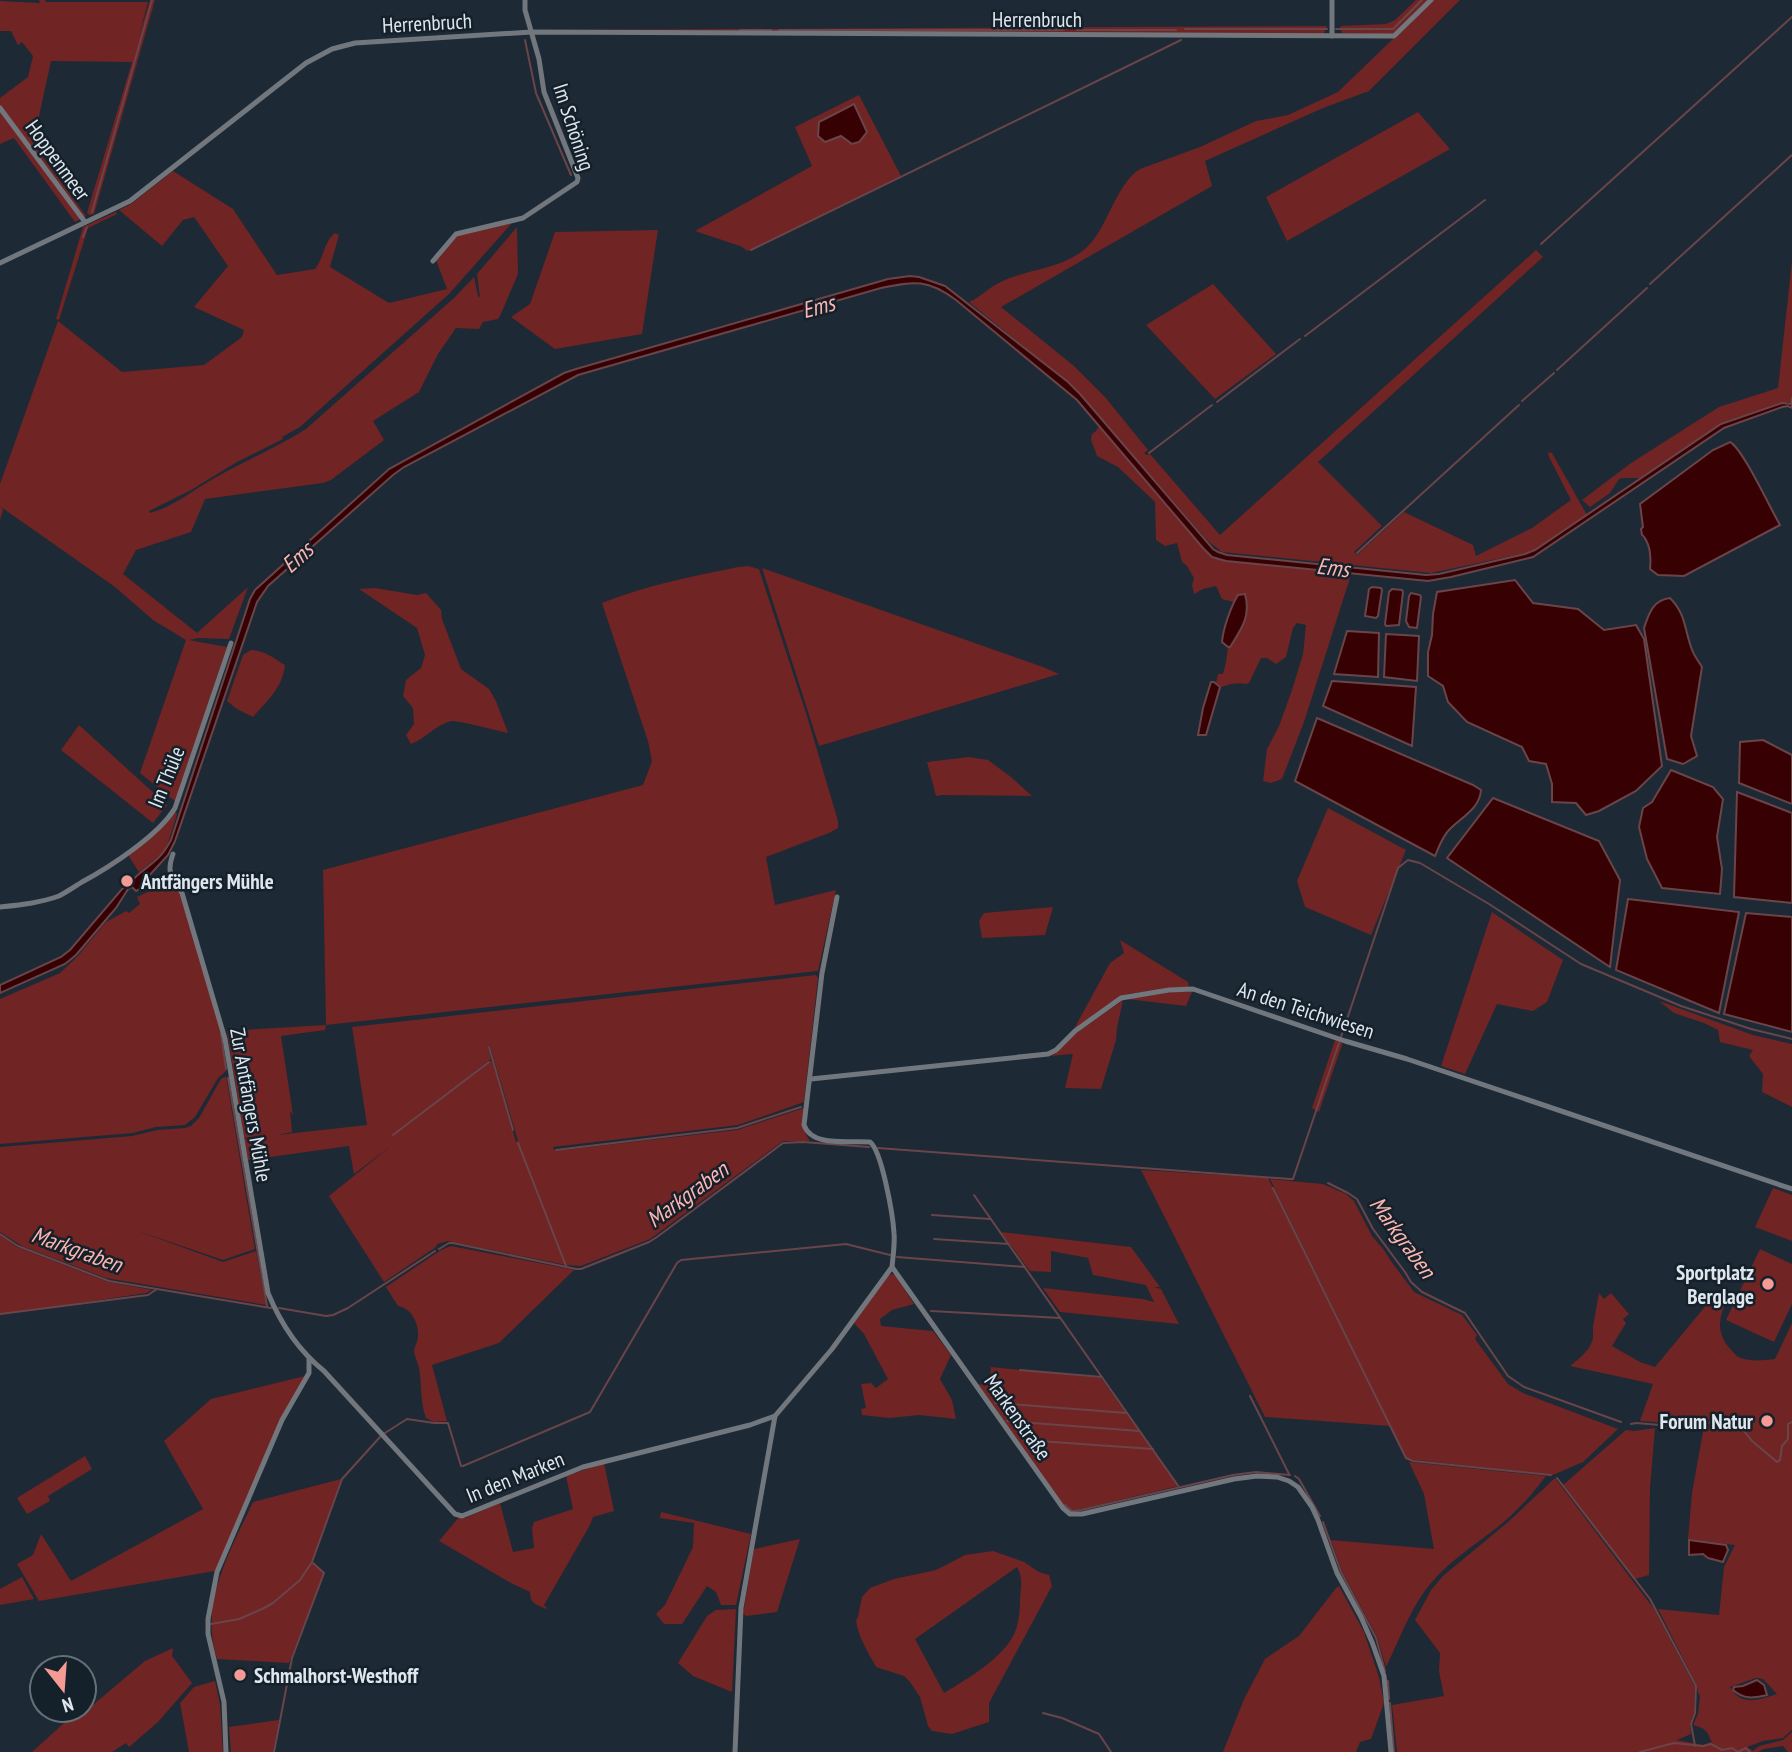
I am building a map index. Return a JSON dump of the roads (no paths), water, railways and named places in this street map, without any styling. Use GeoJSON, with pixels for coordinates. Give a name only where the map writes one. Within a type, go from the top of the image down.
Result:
{"type":"FeatureCollection","features":[{"type":"Feature","properties":{"kind":"street","name":"Im Schöning"},"geometry":{"type":"LineString","coordinates":[[433,261],[456,234],[523,218],[577,182],[578,178],[544,92],[525,0]]}},
{"type":"Feature","properties":{"kind":"street"},"geometry":{"type":"LineString","coordinates":[[1332,0],[1332,36]]}},
{"type":"Feature","properties":{"kind":"street","name":"Herrenbruch"},"geometry":{"type":"LineString","coordinates":[[85,222],[130,201],[306,63],[332,49],[355,43],[532,32],[1394,36],[1431,0]]}},
{"type":"Feature","properties":{"kind":"street","name":"Hoppenmeer"},"geometry":{"type":"LineString","coordinates":[[0,108],[85,222],[0,262]]}},
{"type":"Feature","properties":{"kind":"street","name":"Im Thüle"},"geometry":{"type":"LineString","coordinates":[[0,908],[59,896],[116,862],[170,817],[231,643]]}},
{"type":"Feature","properties":{"kind":"street","name":"Zur Antfängers Mühle"},"geometry":{"type":"LineString","coordinates":[[173,854],[170,873],[182,893],[225,1039],[268,1293],[276,1312],[309,1358]]}},
{"type":"Feature","properties":{"kind":"street"},"geometry":{"type":"LineString","coordinates":[[734,1752],[741,1608],[775,1416],[832,1349],[892,1266],[894,1234],[875,1145],[870,1142],[814,1138],[807,1133],[804,1125],[822,972],[837,897]]}},
{"type":"Feature","properties":{"kind":"street","name":"An den Teichwiesen"},"geometry":{"type":"LineString","coordinates":[[811,1079],[1048,1054],[1121,998],[1193,989],[1792,1189]]}},
{"type":"Feature","properties":{"kind":"street","name":"Markenstraße"},"geometry":{"type":"LineString","coordinates":[[892,1266],[1063,1508],[1070,1514],[1082,1514],[1257,1476],[1277,1477],[1298,1487],[1318,1520],[1337,1573],[1361,1617],[1384,1676],[1391,1752]]}},
{"type":"Feature","properties":{"kind":"street"},"geometry":{"type":"LineString","coordinates":[[226,1752],[224,1702],[208,1634],[208,1619],[217,1572],[282,1420],[309,1373],[309,1358]]}},
{"type":"Feature","properties":{"kind":"street","name":"In den Marken"},"geometry":{"type":"LineString","coordinates":[[309,1358],[458,1516],[583,1466],[750,1425],[775,1416]]}},
{"type":"Feature","properties":{"kind":"street"},"geometry":{"type":"LineString","coordinates":[[309,1373],[324,1371]]}},
{"type":"Feature","properties":{"kind":"water"},"geometry":{"type":"Polygon","coordinates":[[[854,104],[867,132],[859,142],[852,144],[841,136],[825,142],[818,136],[819,122],[854,104]]]}},
{"type":"Feature","properties":{"kind":"water","name":"Ems"},"geometry":{"type":"Polygon","coordinates":[[[910,276],[945,286],[1068,382],[1213,549],[1227,555],[1426,575],[1525,554],[1535,550],[1721,424],[1782,403],[1792,404],[1792,408],[1782,407],[1724,428],[1533,557],[1428,581],[1226,561],[1212,557],[1077,400],[956,300],[929,285],[912,283],[881,288],[578,375],[404,467],[268,586],[257,602],[168,855],[141,888],[136,891],[132,887],[128,889],[116,908],[76,955],[65,964],[0,993],[0,985],[61,957],[70,950],[122,889],[164,852],[171,840],[255,590],[389,469],[564,373],[888,279],[910,276]]]}},
{"type":"Feature","properties":{"kind":"water"},"geometry":{"type":"Polygon","coordinates":[[[1730,442],[1749,467],[1780,525],[1684,576],[1658,575],[1650,569],[1650,550],[1642,535],[1640,504],[1713,450],[1730,442]]]}},
{"type":"Feature","properties":{"kind":"water"},"geometry":{"type":"Polygon","coordinates":[[[1515,580],[1533,603],[1578,609],[1604,630],[1636,625],[1644,639],[1662,766],[1636,791],[1599,811],[1586,815],[1576,803],[1552,802],[1552,784],[1546,764],[1529,761],[1522,747],[1467,722],[1448,702],[1443,686],[1428,676],[1428,652],[1437,592],[1515,580]]]}},
{"type":"Feature","properties":{"kind":"water"},"geometry":{"type":"Polygon","coordinates":[[[1372,587],[1382,590],[1376,618],[1365,616],[1369,589],[1372,587]]]}},
{"type":"Feature","properties":{"kind":"water"},"geometry":{"type":"Polygon","coordinates":[[[1392,589],[1403,592],[1399,625],[1386,626],[1389,592],[1392,589]]]}},
{"type":"Feature","properties":{"kind":"water"},"geometry":{"type":"Polygon","coordinates":[[[1411,593],[1421,597],[1417,628],[1409,627],[1406,621],[1411,593]]]}},
{"type":"Feature","properties":{"kind":"water"},"geometry":{"type":"Polygon","coordinates":[[[1245,594],[1247,609],[1244,622],[1228,647],[1222,642],[1228,618],[1238,595],[1245,594]]]}},
{"type":"Feature","properties":{"kind":"water"},"geometry":{"type":"Polygon","coordinates":[[[1670,598],[1680,611],[1693,652],[1702,667],[1691,736],[1697,756],[1683,764],[1667,759],[1644,628],[1656,604],[1670,598]]]}},
{"type":"Feature","properties":{"kind":"water"},"geometry":{"type":"Polygon","coordinates":[[[1347,631],[1379,633],[1378,677],[1334,674],[1347,631]]]}},
{"type":"Feature","properties":{"kind":"water"},"geometry":{"type":"Polygon","coordinates":[[[1386,634],[1419,636],[1417,681],[1384,677],[1386,634]]]}},
{"type":"Feature","properties":{"kind":"water"},"geometry":{"type":"Polygon","coordinates":[[[1332,681],[1416,687],[1412,746],[1323,706],[1332,681]]]}},
{"type":"Feature","properties":{"kind":"water"},"geometry":{"type":"Polygon","coordinates":[[[1211,682],[1220,687],[1206,735],[1198,735],[1203,708],[1211,682]]]}},
{"type":"Feature","properties":{"kind":"water"},"geometry":{"type":"Polygon","coordinates":[[[1317,718],[1481,790],[1477,803],[1447,833],[1435,856],[1295,781],[1317,718]]]}},
{"type":"Feature","properties":{"kind":"water"},"geometry":{"type":"Polygon","coordinates":[[[1763,740],[1792,755],[1792,804],[1739,783],[1740,742],[1763,740]]]}},
{"type":"Feature","properties":{"kind":"water"},"geometry":{"type":"Polygon","coordinates":[[[1671,770],[1713,787],[1723,799],[1717,837],[1722,869],[1720,894],[1662,888],[1647,859],[1639,827],[1643,808],[1652,802],[1671,770]]]}},
{"type":"Feature","properties":{"kind":"water"},"geometry":{"type":"Polygon","coordinates":[[[1737,792],[1792,813],[1792,903],[1734,897],[1737,792]]]}},
{"type":"Feature","properties":{"kind":"water"},"geometry":{"type":"Polygon","coordinates":[[[1493,798],[1599,841],[1620,880],[1610,967],[1447,858],[1493,798]]]}},
{"type":"Feature","properties":{"kind":"water"},"geometry":{"type":"Polygon","coordinates":[[[1628,899],[1739,912],[1719,1013],[1616,970],[1628,899]]]}},
{"type":"Feature","properties":{"kind":"water"},"geometry":{"type":"Polygon","coordinates":[[[1746,913],[1792,917],[1792,1032],[1724,1014],[1746,913]]]}},
{"type":"Feature","properties":{"kind":"water"},"geometry":{"type":"Polygon","coordinates":[[[1689,1540],[1726,1545],[1728,1550],[1723,1562],[1703,1554],[1689,1555],[1689,1540]]]}},
{"type":"Feature","properties":{"kind":"water"},"geometry":{"type":"Polygon","coordinates":[[[1757,1680],[1764,1685],[1767,1695],[1749,1697],[1733,1690],[1734,1687],[1757,1680]]]}},
{"type":"Feature","properties":{"kind":"waterway"},"geometry":{"type":"LineString","coordinates":[[92,212],[152,0]]}},
{"type":"Feature","properties":{"kind":"waterway"},"geometry":{"type":"LineString","coordinates":[[1336,29],[1393,29],[1422,0]]}},
{"type":"Feature","properties":{"kind":"waterway"},"geometry":{"type":"LineString","coordinates":[[1541,244],[1792,17]]}},
{"type":"Feature","properties":{"kind":"waterway"},"geometry":{"type":"LineString","coordinates":[[1185,29],[1327,29]]}},
{"type":"Feature","properties":{"kind":"waterway"},"geometry":{"type":"LineString","coordinates":[[740,30],[771,30]]}},
{"type":"Feature","properties":{"kind":"waterway"},"geometry":{"type":"LineString","coordinates":[[779,30],[1064,30]]}},
{"type":"Feature","properties":{"kind":"waterway"},"geometry":{"type":"LineString","coordinates":[[1077,30],[1176,30]]}},
{"type":"Feature","properties":{"kind":"waterway"},"geometry":{"type":"LineString","coordinates":[[525,40],[536,93],[571,175]]}},
{"type":"Feature","properties":{"kind":"waterway"},"geometry":{"type":"LineString","coordinates":[[751,250],[1181,40]]}},
{"type":"Feature","properties":{"kind":"waterway"},"geometry":{"type":"LineString","coordinates":[[1650,284],[1792,155]]}},
{"type":"Feature","properties":{"kind":"waterway"},"geometry":{"type":"LineString","coordinates":[[1305,336],[1485,200]]}},
{"type":"Feature","properties":{"kind":"waterway"},"geometry":{"type":"LineString","coordinates":[[83,237],[87,227]]}},
{"type":"Feature","properties":{"kind":"waterway"},"geometry":{"type":"LineString","coordinates":[[1557,370],[1647,288]]}},
{"type":"Feature","properties":{"kind":"waterway"},"geometry":{"type":"LineString","coordinates":[[1217,402],[1300,339]]}},
{"type":"Feature","properties":{"kind":"waterway"},"geometry":{"type":"LineString","coordinates":[[1522,401],[1554,373]]}},
{"type":"Feature","properties":{"kind":"waterway"},"geometry":{"type":"LineString","coordinates":[[1791,404],[1792,398]]}},
{"type":"Feature","properties":{"kind":"waterway"},"geometry":{"type":"LineString","coordinates":[[1149,453],[1212,405]]}},
{"type":"Feature","properties":{"kind":"waterway","name":"Ems"},"geometry":{"type":"LineString","coordinates":[[1357,553],[1519,405]]}},
{"type":"Feature","properties":{"kind":"waterway"},"geometry":{"type":"LineString","coordinates":[[1341,1037],[1398,868],[1408,860],[1420,863],[1489,904],[1581,964],[1681,1006],[1792,1039]]}},
{"type":"Feature","properties":{"kind":"waterway"},"geometry":{"type":"LineString","coordinates":[[221,1034],[226,1069]]}},
{"type":"Feature","properties":{"kind":"waterway","name":"Markgraben"},"geometry":{"type":"LineString","coordinates":[[878,1148],[1293,1179],[1339,1043]]}},
{"type":"Feature","properties":{"kind":"waterway"},"geometry":{"type":"LineString","coordinates":[[489,1047],[513,1130]]}},
{"type":"Feature","properties":{"kind":"waterway"},"geometry":{"type":"LineString","coordinates":[[393,1135],[489,1062]]}},
{"type":"Feature","properties":{"kind":"waterway"},"geometry":{"type":"LineString","coordinates":[[228,1078],[267,1306]]}},
{"type":"Feature","properties":{"kind":"waterway"},"geometry":{"type":"LineString","coordinates":[[556,1150],[737,1128],[801,1107]]}},
{"type":"Feature","properties":{"kind":"waterway"},"geometry":{"type":"LineString","coordinates":[[518,1143],[566,1266]]}},
{"type":"Feature","properties":{"kind":"waterway","name":"Markgraben"},"geometry":{"type":"LineString","coordinates":[[439,1249],[453,1243],[581,1269],[649,1242],[783,1143],[869,1147]]}},
{"type":"Feature","properties":{"kind":"waterway","name":"Markgraben"},"geometry":{"type":"LineString","coordinates":[[1328,1183],[1357,1199],[1373,1229],[1411,1282],[1422,1292],[1465,1313],[1508,1376],[1524,1387],[1621,1422]]}},
{"type":"Feature","properties":{"kind":"waterway"},"geometry":{"type":"LineString","coordinates":[[1273,1188],[1406,1458],[1413,1461],[1551,1475]]}},
{"type":"Feature","properties":{"kind":"waterway"},"geometry":{"type":"LineString","coordinates":[[974,1195],[1179,1487]]}},
{"type":"Feature","properties":{"kind":"waterway"},"geometry":{"type":"LineString","coordinates":[[932,1215],[990,1219]]}},
{"type":"Feature","properties":{"kind":"waterway","name":"Markgraben"},"geometry":{"type":"LineString","coordinates":[[0,1234],[18,1246],[109,1281],[271,1308]]}},
{"type":"Feature","properties":{"kind":"waterway"},"geometry":{"type":"LineString","coordinates":[[934,1239],[1009,1244]]}},
{"type":"Feature","properties":{"kind":"waterway"},"geometry":{"type":"LineString","coordinates":[[385,1433],[407,1419],[448,1423],[463,1466],[590,1412],[681,1260],[846,1244],[890,1255]]}},
{"type":"Feature","properties":{"kind":"waterway","name":"Markgraben"},"geometry":{"type":"LineString","coordinates":[[279,1308],[333,1315],[435,1251]]}},
{"type":"Feature","properties":{"kind":"waterway"},"geometry":{"type":"LineString","coordinates":[[897,1257],[1025,1267]]}},
{"type":"Feature","properties":{"kind":"waterway"},"geometry":{"type":"LineString","coordinates":[[0,1314],[148,1295],[157,1289]]}},
{"type":"Feature","properties":{"kind":"waterway"},"geometry":{"type":"LineString","coordinates":[[931,1311],[1060,1318]]}},
{"type":"Feature","properties":{"kind":"waterway"},"geometry":{"type":"LineString","coordinates":[[1020,1370],[1102,1377]]}},
{"type":"Feature","properties":{"kind":"waterway"},"geometry":{"type":"LineString","coordinates":[[1250,1396],[1289,1474]]}},
{"type":"Feature","properties":{"kind":"waterway"},"geometry":{"type":"LineString","coordinates":[[995,1403],[1127,1413]]}},
{"type":"Feature","properties":{"kind":"waterway","name":"Markgraben"},"geometry":{"type":"LineString","coordinates":[[1631,1424],[1698,1428],[1715,1420],[1728,1421],[1744,1431],[1777,1462],[1780,1460],[1782,1446],[1788,1439],[1788,1424],[1792,1422]]}},
{"type":"Feature","properties":{"kind":"waterway"},"geometry":{"type":"LineString","coordinates":[[1007,1421],[1139,1431]]}},
{"type":"Feature","properties":{"kind":"waterway"},"geometry":{"type":"LineString","coordinates":[[211,1624],[239,1619],[262,1609],[300,1580],[312,1562],[342,1479],[380,1437]]}},
{"type":"Feature","properties":{"kind":"waterway"},"geometry":{"type":"LineString","coordinates":[[1024,1440],[1153,1449]]}},
{"type":"Feature","properties":{"kind":"waterway"},"geometry":{"type":"LineString","coordinates":[[1065,1505],[1072,1511],[1081,1510],[1233,1475],[1256,1472],[1290,1475]]}},
{"type":"Feature","properties":{"kind":"waterway"},"geometry":{"type":"LineString","coordinates":[[1295,1476],[1320,1516]]}},
{"type":"Feature","properties":{"kind":"waterway"},"geometry":{"type":"LineString","coordinates":[[1557,1478],[1650,1599],[1696,1686],[1695,1713],[1691,1724],[1695,1746]]}},
{"type":"Feature","properties":{"kind":"waterway"},"geometry":{"type":"LineString","coordinates":[[1323,1522],[1341,1572],[1376,1638],[1385,1671]]}},
{"type":"Feature","properties":{"kind":"waterway"},"geometry":{"type":"LineString","coordinates":[[274,1752],[292,1658],[324,1573],[313,1563]]}},
{"type":"Feature","properties":{"kind":"waterway"},"geometry":{"type":"LineString","coordinates":[[1388,1681],[1389,1699]]}},
{"type":"Feature","properties":{"kind":"waterway"},"geometry":{"type":"LineString","coordinates":[[1390,1703],[1394,1752]]}},
{"type":"Feature","properties":{"kind":"waterway"},"geometry":{"type":"LineString","coordinates":[[1043,1713],[1099,1734],[1111,1752]]}},
{"type":"Feature","properties":{"kind":"waterway"},"geometry":{"type":"LineString","coordinates":[[1640,1752],[1674,1743],[1703,1746],[1711,1744],[1722,1750],[1732,1748],[1738,1752],[1746,1748],[1750,1752]]}},
{"type":"Feature","properties":{"kind":"place","name":"Antfängers Mühle"},"geometry":{"type":"Point","coordinates":[127,881]}},
{"type":"Feature","properties":{"kind":"place","name":"Sportplatz Berglage"},"geometry":{"type":"Point","coordinates":[1768,1284]}},
{"type":"Feature","properties":{"kind":"place","name":"Forum Natur"},"geometry":{"type":"Point","coordinates":[1767,1421]}},
{"type":"Feature","properties":{"kind":"place","name":"Schmalhorst-Westhoff"},"geometry":{"type":"Point","coordinates":[240,1675]}}]}
